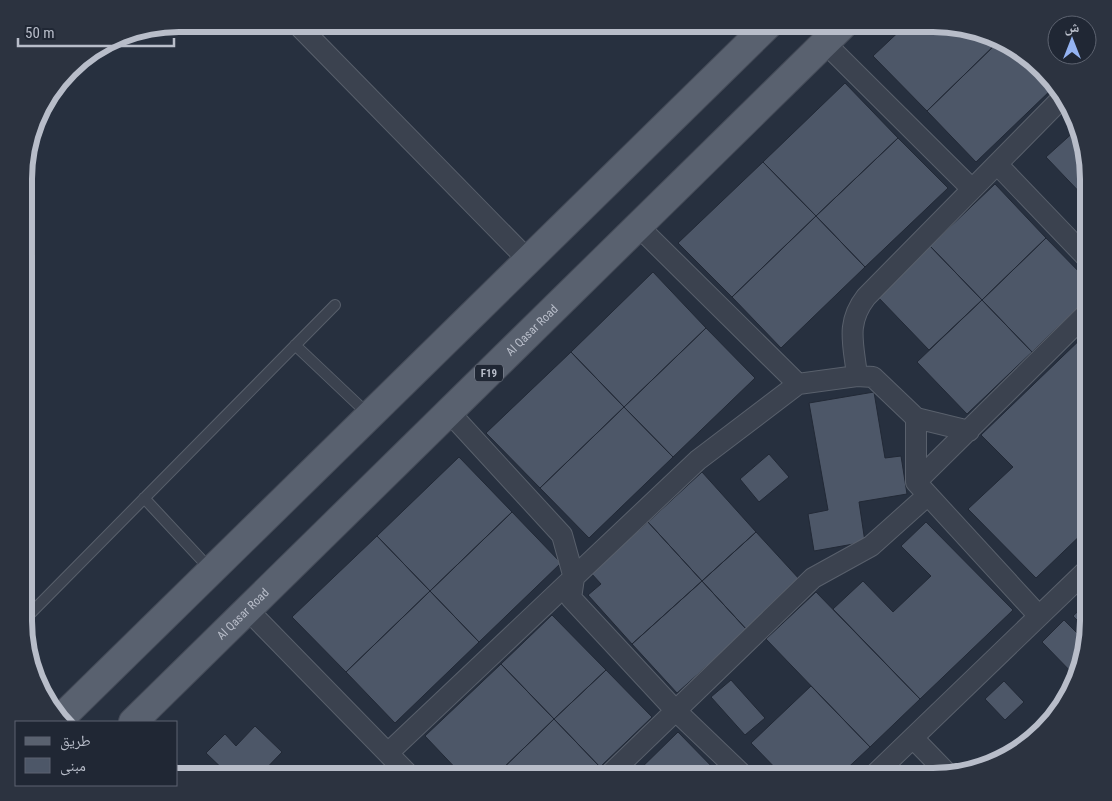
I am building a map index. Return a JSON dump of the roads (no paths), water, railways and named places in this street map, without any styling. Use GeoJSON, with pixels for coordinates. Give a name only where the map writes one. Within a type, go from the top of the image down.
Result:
{"type":"FeatureCollection","features":[{"type":"Feature","properties":{"kind":"main road"},"geometry":{"type":"LineString","coordinates":[[65,714],[761,33]]}},
{"type":"Feature","properties":{"kind":"main road","name":"Al Qasar Road"},"geometry":{"type":"LineString","coordinates":[[134,721],[835,33]]}},
{"type":"Feature","properties":{"kind":"street"},"geometry":{"type":"LineString","coordinates":[[305,32],[528,260]]}},
{"type":"Feature","properties":{"kind":"street"},"geometry":{"type":"LineString","coordinates":[[825,43],[972,189]]}},
{"type":"Feature","properties":{"kind":"street"},"geometry":{"type":"LineString","coordinates":[[857,376],[852,322],[855,311],[1058,102]]}},
{"type":"Feature","properties":{"kind":"street"},"geometry":{"type":"LineString","coordinates":[[997,164],[1079,250]]}},
{"type":"Feature","properties":{"kind":"street"},"geometry":{"type":"LineString","coordinates":[[638,226],[798,384]]}},
{"type":"Feature","properties":{"kind":"street"},"geometry":{"type":"LineString","coordinates":[[616,768],[813,578],[871,546],[922,489],[969,430],[1079,321]]}},
{"type":"Feature","properties":{"kind":"street"},"geometry":{"type":"LineString","coordinates":[[388,754],[698,460],[798,384],[857,376],[876,378],[916,418],[969,430]]}},
{"type":"Feature","properties":{"kind":"street"},"geometry":{"type":"LineString","coordinates":[[449,412],[562,535],[574,578],[571,598],[675,710],[736,768]]}},
{"type":"Feature","properties":{"kind":"street"},"geometry":{"type":"LineString","coordinates":[[916,418],[922,489],[1039,616]]}},
{"type":"Feature","properties":{"kind":"street"},"geometry":{"type":"LineString","coordinates":[[881,768],[1079,578]]}},
{"type":"Feature","properties":{"kind":"street"},"geometry":{"type":"LineString","coordinates":[[248,610],[402,768]]}},
{"type":"Feature","properties":{"kind":"street"},"geometry":{"type":"LineString","coordinates":[[912,738],[942,768]]}},
{"type":"Feature","properties":{"kind":"lane"},"geometry":{"type":"LineString","coordinates":[[33,611],[335,305]]}},
{"type":"Feature","properties":{"kind":"lane"},"geometry":{"type":"LineString","coordinates":[[295,345],[370,415]]}},
{"type":"Feature","properties":{"kind":"lane"},"geometry":{"type":"LineString","coordinates":[[144,498],[212,570]]}}]}
